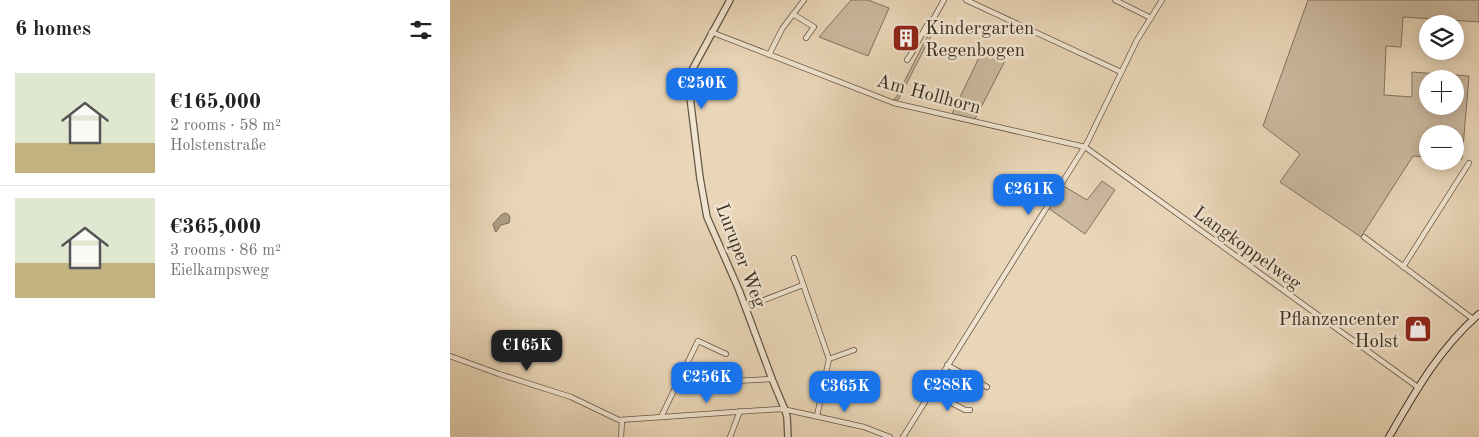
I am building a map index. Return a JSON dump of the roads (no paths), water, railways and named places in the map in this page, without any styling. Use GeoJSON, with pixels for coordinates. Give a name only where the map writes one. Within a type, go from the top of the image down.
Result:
{"type":"FeatureCollection","features":[{"type":"Feature","properties":{"kind":"main road"},"geometry":{"type":"LineString","coordinates":[[1389,437],[1430,369],[1446,347],[1476,317]]}},
{"type":"Feature","properties":{"kind":"street","name":"Luruper Weg"},"geometry":{"type":"LineString","coordinates":[[730,0],[711,32],[689,80],[693,128],[708,217],[746,307],[772,379],[786,410],[788,437]]}},
{"type":"Feature","properties":{"kind":"street"},"geometry":{"type":"LineString","coordinates":[[769,55],[780,34],[804,0]]}},
{"type":"Feature","properties":{"kind":"street"},"geometry":{"type":"LineString","coordinates":[[907,60],[944,0]]}},
{"type":"Feature","properties":{"kind":"street"},"geometry":{"type":"LineString","coordinates":[[966,0],[1121,72]]}},
{"type":"Feature","properties":{"kind":"street"},"geometry":{"type":"LineString","coordinates":[[1115,0],[1151,18]]}},
{"type":"Feature","properties":{"kind":"street"},"geometry":{"type":"LineString","coordinates":[[903,437],[1085,147],[1137,40],[1162,0]]}},
{"type":"Feature","properties":{"kind":"street"},"geometry":{"type":"LineString","coordinates":[[793,14],[814,27],[806,38]]}},
{"type":"Feature","properties":{"kind":"street","name":"Am Hollhorn"},"geometry":{"type":"LineString","coordinates":[[711,32],[894,103],[1085,147]]}},
{"type":"Feature","properties":{"kind":"street","name":"Langkoppelweg"},"geometry":{"type":"LineString","coordinates":[[1085,147],[1418,388]]}},
{"type":"Feature","properties":{"kind":"street"},"geometry":{"type":"LineString","coordinates":[[1404,267],[1469,162]]}},
{"type":"Feature","properties":{"kind":"street"},"geometry":{"type":"LineString","coordinates":[[1364,238],[1476,317]]}},
{"type":"Feature","properties":{"kind":"street"},"geometry":{"type":"LineString","coordinates":[[794,258],[829,359],[817,416]]}},
{"type":"Feature","properties":{"kind":"street"},"geometry":{"type":"LineString","coordinates":[[746,307],[804,285]]}},
{"type":"Feature","properties":{"kind":"street"},"geometry":{"type":"LineString","coordinates":[[661,417],[698,340],[726,354]]}},
{"type":"Feature","properties":{"kind":"street"},"geometry":{"type":"LineString","coordinates":[[829,359],[854,350]]}},
{"type":"Feature","properties":{"kind":"street"},"geometry":{"type":"LineString","coordinates":[[450,356],[571,397],[616,419],[786,410],[864,427],[890,437]]}},
{"type":"Feature","properties":{"kind":"street"},"geometry":{"type":"LineString","coordinates":[[947,365],[987,387]]}},
{"type":"Feature","properties":{"kind":"street"},"geometry":{"type":"LineString","coordinates":[[680,378],[695,383],[772,379]]}},
{"type":"Feature","properties":{"kind":"street"},"geometry":{"type":"LineString","coordinates":[[931,392],[964,410],[970,410]]}},
{"type":"Feature","properties":{"kind":"street"},"geometry":{"type":"LineString","coordinates":[[730,437],[740,411]]}},
{"type":"Feature","properties":{"kind":"street"},"geometry":{"type":"LineString","coordinates":[[621,437],[622,420]]}},
{"type":"Feature","properties":{"kind":"place","name":"Kindergarten Regenbogen"},"geometry":{"type":"Point","coordinates":[906,38]}},
{"type":"Feature","properties":{"kind":"place","name":"Pflanzencenter Holst"},"geometry":{"type":"Point","coordinates":[1418,329]}}]}
